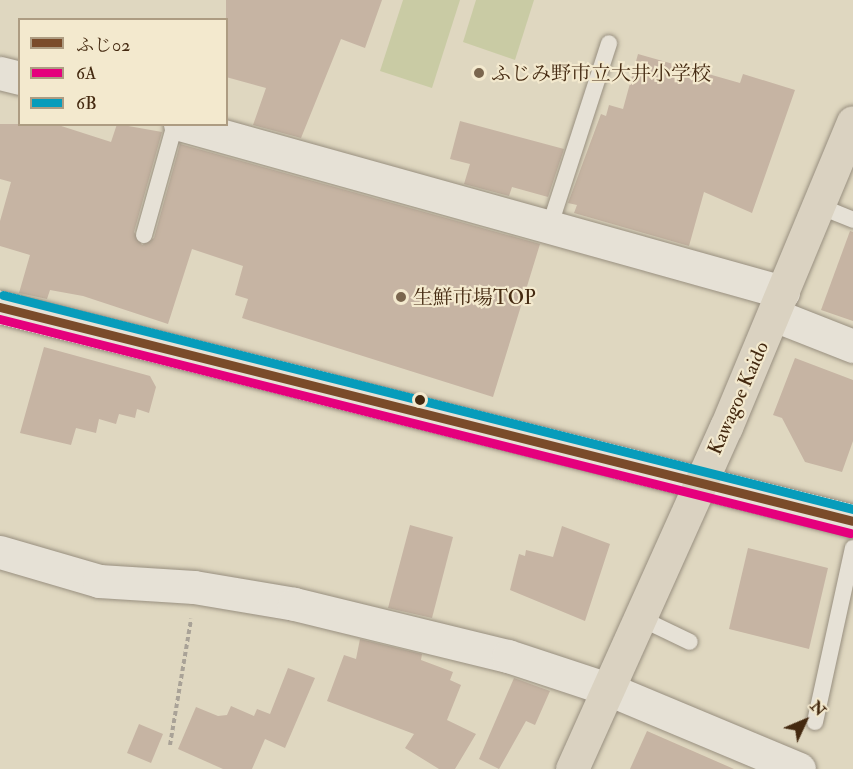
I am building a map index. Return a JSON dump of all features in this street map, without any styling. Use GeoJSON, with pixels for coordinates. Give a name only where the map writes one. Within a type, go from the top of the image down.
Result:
{"type":"FeatureCollection","features":[{"type":"Feature","properties":{"kind":"highway","name":"Kawagoe Kaido"},"geometry":{"type":"LineString","coordinates":[[572,769],[700,485],[853,122]]}},
{"type":"Feature","properties":{"kind":"street"},"geometry":{"type":"LineString","coordinates":[[0,73],[18,78]]}},
{"type":"Feature","properties":{"kind":"street"},"geometry":{"type":"LineString","coordinates":[[187,126],[550,225],[778,304],[853,346]]}},
{"type":"Feature","properties":{"kind":"street"},"geometry":{"type":"LineString","coordinates":[[0,307],[363,395],[700,485],[853,521]]}},
{"type":"Feature","properties":{"kind":"street"},"geometry":{"type":"LineString","coordinates":[[0,552],[99,581],[194,587],[294,604],[508,656],[608,689],[799,769]]}},
{"type":"Feature","properties":{"kind":"lane"},"geometry":{"type":"LineString","coordinates":[[550,225],[609,43]]}},
{"type":"Feature","properties":{"kind":"lane"},"geometry":{"type":"LineString","coordinates":[[144,235],[174,126]]}},
{"type":"Feature","properties":{"kind":"lane"},"geometry":{"type":"LineString","coordinates":[[819,206],[853,220]]}},
{"type":"Feature","properties":{"kind":"lane"},"geometry":{"type":"LineString","coordinates":[[815,722],[853,548]]}},
{"type":"Feature","properties":{"kind":"lane"},"geometry":{"type":"LineString","coordinates":[[640,618],[690,642]]}},
{"type":"Feature","properties":{"kind":"path"},"geometry":{"type":"LineString","coordinates":[[170,745],[194,587]]}},
{"type":"Feature","properties":{"kind":"green space"},"geometry":{"type":"Polygon","coordinates":[[[403,0],[460,0],[432,88],[380,71],[403,0]]]}},
{"type":"Feature","properties":{"kind":"green space"},"geometry":{"type":"Polygon","coordinates":[[[476,0],[534,0],[515,60],[463,42],[476,0]]]}},
{"type":"Feature","properties":{"kind":"building"},"geometry":{"type":"Polygon","coordinates":[[[226,0],[382,0],[365,48],[341,39],[301,138],[253,125],[266,88],[228,78],[228,18],[226,18],[226,0]]]}},
{"type":"Feature","properties":{"kind":"building"},"geometry":{"type":"Polygon","coordinates":[[[638,54],[740,83],[743,74],[795,90],[752,213],[704,192],[689,246],[574,213],[577,205],[568,203],[601,114],[606,116],[609,105],[623,109],[638,54]]]}},
{"type":"Feature","properties":{"kind":"building"},"geometry":{"type":"Polygon","coordinates":[[[460,121],[564,149],[548,197],[512,187],[509,196],[464,184],[470,164],[450,159],[460,121]]]}},
{"type":"Feature","properties":{"kind":"building"},"geometry":{"type":"Polygon","coordinates":[[[0,124],[61,126],[111,142],[116,126],[128,126],[162,132],[134,232],[142,245],[154,238],[180,144],[540,244],[493,397],[242,318],[248,299],[235,295],[243,266],[192,249],[168,324],[83,296],[50,290],[47,299],[19,293],[30,255],[0,246],[0,221],[11,182],[0,179],[0,124]]]}},
{"type":"Feature","properties":{"kind":"building"},"geometry":{"type":"Polygon","coordinates":[[[850,231],[853,232],[853,321],[821,310],[850,231]]]}},
{"type":"Feature","properties":{"kind":"building"},"geometry":{"type":"Polygon","coordinates":[[[44,347],[150,376],[156,387],[149,413],[137,409],[135,418],[119,414],[116,424],[99,419],[96,433],[76,428],[71,445],[20,433],[44,347]]]}},
{"type":"Feature","properties":{"kind":"building"},"geometry":{"type":"Polygon","coordinates":[[[795,358],[853,380],[853,441],[842,472],[805,462],[782,418],[773,415],[795,358]]]}},
{"type":"Feature","properties":{"kind":"building"},"geometry":{"type":"Polygon","coordinates":[[[410,525],[453,537],[432,618],[388,608],[410,525]]]}},
{"type":"Feature","properties":{"kind":"building"},"geometry":{"type":"Polygon","coordinates":[[[562,526],[610,544],[585,621],[510,590],[519,554],[525,556],[526,550],[553,557],[562,526]]]}},
{"type":"Feature","properties":{"kind":"building"},"geometry":{"type":"Polygon","coordinates":[[[748,548],[828,568],[809,649],[729,629],[748,548]]]}},
{"type":"Feature","properties":{"kind":"building"},"geometry":{"type":"Polygon","coordinates":[[[360,639],[422,654],[421,660],[453,672],[450,680],[461,685],[447,720],[476,734],[455,769],[439,769],[405,748],[414,734],[327,701],[344,655],[356,659],[360,639]]]}},
{"type":"Feature","properties":{"kind":"building"},"geometry":{"type":"Polygon","coordinates":[[[288,668],[315,678],[285,748],[265,739],[252,769],[223,769],[178,749],[196,707],[218,716],[227,715],[231,706],[254,716],[257,709],[270,714],[288,668]]]}},
{"type":"Feature","properties":{"kind":"building"},"geometry":{"type":"Polygon","coordinates":[[[514,678],[550,691],[535,725],[526,721],[499,769],[479,759],[514,678]]]}},
{"type":"Feature","properties":{"kind":"building"},"geometry":{"type":"Polygon","coordinates":[[[139,724],[163,734],[151,763],[127,753],[139,724]]]}},
{"type":"Feature","properties":{"kind":"building"},"geometry":{"type":"Polygon","coordinates":[[[647,731],[734,769],[630,769],[647,731]]]}},
{"type":"Feature","properties":{"kind":"transit line","name":"6B"},"geometry":{"type":"LineString","coordinates":[[3,295],[853,509]]}},
{"type":"Feature","properties":{"kind":"transit line","name":"ふじ02"},"geometry":{"type":"LineString","coordinates":[[0,307],[853,521]]}},
{"type":"Feature","properties":{"kind":"transit line","name":"6A"},"geometry":{"type":"LineString","coordinates":[[0,319],[850,533]]}},
{"type":"Feature","properties":{"kind":"place","name":"ふじみ野市立大井小学校"},"geometry":{"type":"Point","coordinates":[479,73]}},
{"type":"Feature","properties":{"kind":"place","name":"生鮮市場TOP"},"geometry":{"type":"Point","coordinates":[401,297]}}]}
